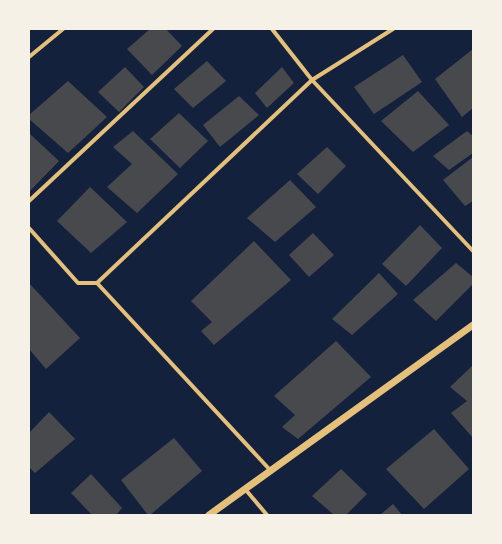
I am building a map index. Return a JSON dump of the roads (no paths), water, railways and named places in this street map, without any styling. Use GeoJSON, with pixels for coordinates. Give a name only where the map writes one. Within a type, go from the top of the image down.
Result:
{"type":"FeatureCollection","features":[{"type":"Feature","properties":{"kind":"street"},"geometry":{"type":"LineString","coordinates":[[29,57],[63,29]]}},
{"type":"Feature","properties":{"kind":"street"},"geometry":{"type":"LineString","coordinates":[[29,201],[213,29]]}},
{"type":"Feature","properties":{"kind":"street"},"geometry":{"type":"LineString","coordinates":[[272,29],[312,80],[473,250]]}},
{"type":"Feature","properties":{"kind":"street"},"geometry":{"type":"LineString","coordinates":[[29,228],[78,283],[97,283],[312,80],[393,29]]}},
{"type":"Feature","properties":{"kind":"street"},"geometry":{"type":"LineString","coordinates":[[97,283],[271,471]]}},
{"type":"Feature","properties":{"kind":"street"},"geometry":{"type":"LineString","coordinates":[[209,515],[473,325]]}},
{"type":"Feature","properties":{"kind":"street"},"geometry":{"type":"LineString","coordinates":[[245,489],[267,515]]}}]}
